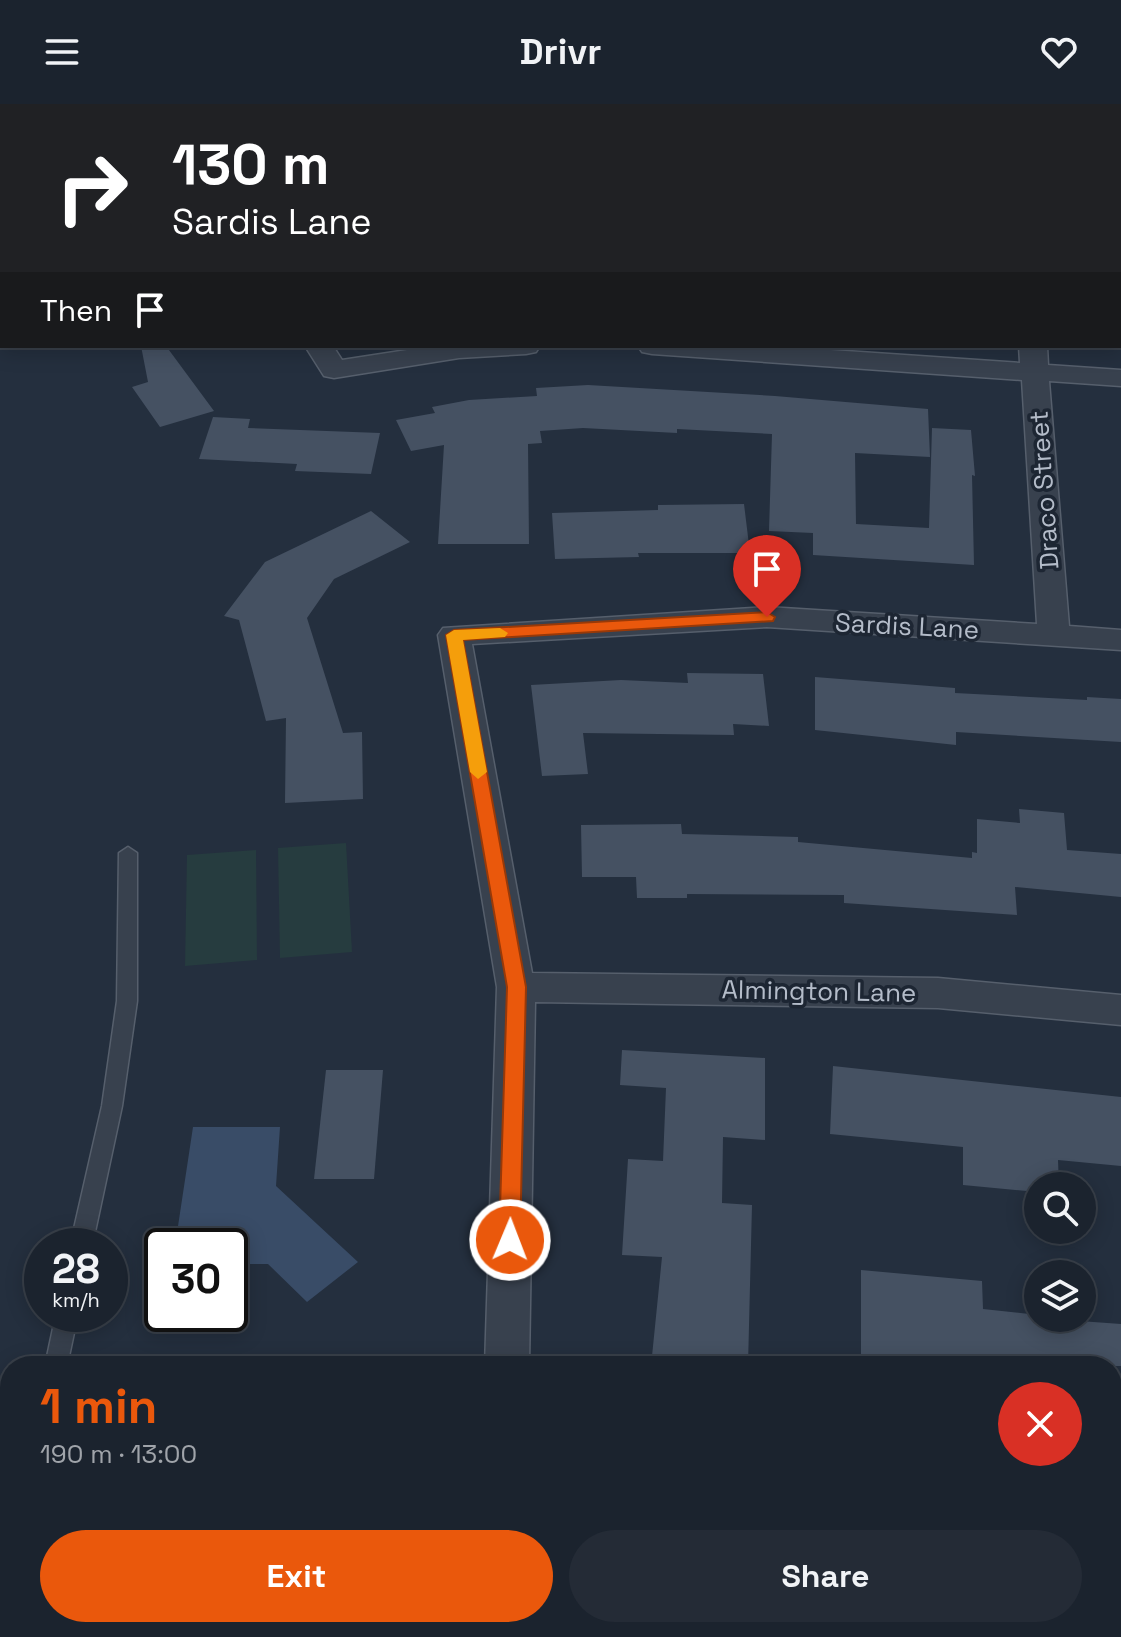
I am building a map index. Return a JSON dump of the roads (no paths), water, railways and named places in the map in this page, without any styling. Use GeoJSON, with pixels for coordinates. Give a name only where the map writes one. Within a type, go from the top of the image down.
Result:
{"type":"FeatureCollection","features":[{"type":"Feature","properties":{"kind":"street"},"geometry":{"type":"LineString","coordinates":[[320,348],[334,370],[459,350],[492,348]]}},
{"type":"Feature","properties":{"kind":"street"},"geometry":{"type":"LineString","coordinates":[[707,348],[1034,360],[1121,378]]}},
{"type":"Feature","properties":{"kind":"street","name":"Draco Street"},"geometry":{"type":"LineString","coordinates":[[1034,360],[1054,634]]}},
{"type":"Feature","properties":{"kind":"street","name":"Sardis Lane"},"geometry":{"type":"LineString","coordinates":[[516,987],[454,635],[767,617],[1121,640]]}},
{"type":"Feature","properties":{"kind":"street"},"geometry":{"type":"LineString","coordinates":[[507,1356],[516,987]]}},
{"type":"Feature","properties":{"kind":"street","name":"Almington Lane"},"geometry":{"type":"LineString","coordinates":[[516,987],[938,993],[1121,1010]]}},
{"type":"Feature","properties":{"kind":"lane"},"geometry":{"type":"LineString","coordinates":[[85,1228],[112,1106],[127,1001],[128,853]]}},
{"type":"Feature","properties":{"kind":"lane"},"geometry":{"type":"LineString","coordinates":[[58,1356],[63,1332]]}},
{"type":"Feature","properties":{"kind":"water"},"geometry":{"type":"Polygon","coordinates":[[[193,1127],[280,1127],[276,1186],[358,1262],[307,1302],[268,1264],[248,1264],[248,1228],[178,1228],[193,1127]]]}}]}
